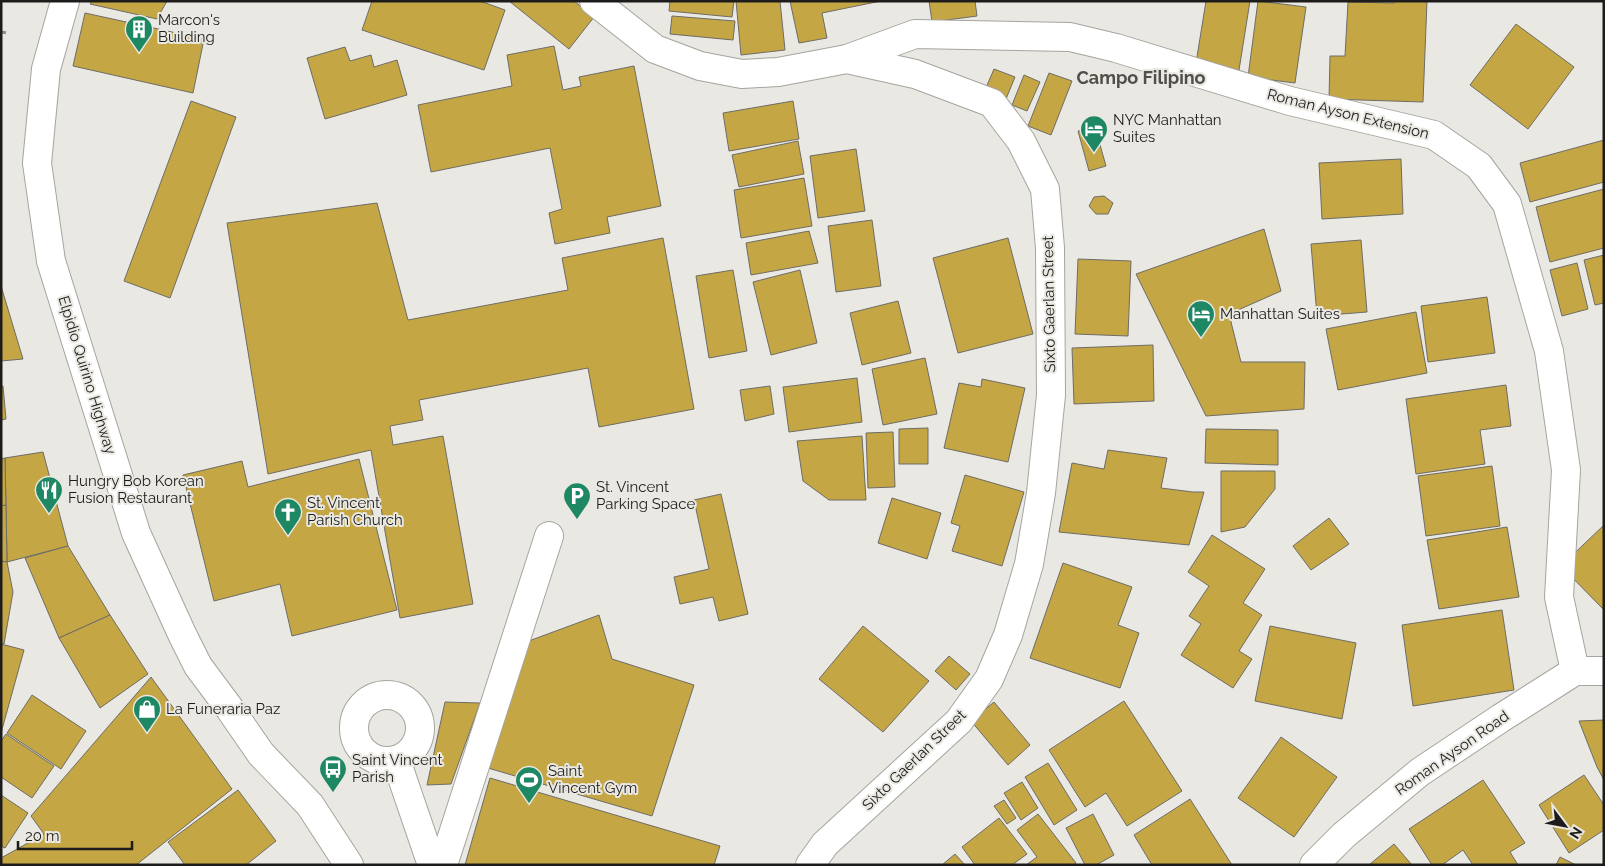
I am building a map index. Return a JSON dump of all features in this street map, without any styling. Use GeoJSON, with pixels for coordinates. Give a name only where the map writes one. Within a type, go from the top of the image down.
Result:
{"type":"FeatureCollection","features":[{"type":"Feature","properties":{"kind":"main road","name":"Elpidio Quirino Highway"},"geometry":{"type":"LineString","coordinates":[[65,1],[46,69],[37,163],[51,261],[136,533],[198,666],[230,708],[261,754],[310,805],[349,865]]}},
{"type":"Feature","properties":{"kind":"main road","name":"Sixto Gaerlan Street"},"geometry":{"type":"LineString","coordinates":[[594,1],[655,50],[700,66],[742,74],[778,72],[847,59],[915,74],[992,104],[1021,141],[1044,189],[1050,248],[1050,395],[1042,493],[1029,564],[1008,635],[989,679],[959,721],[825,844],[810,865]]}},
{"type":"Feature","properties":{"kind":"main road","name":"Roman Ayson Extension"},"geometry":{"type":"LineString","coordinates":[[847,59],[915,34],[1070,37],[1116,48],[1290,101],[1434,135],[1480,166],[1507,204],[1549,351],[1566,470],[1559,597],[1575,671]]}},
{"type":"Feature","properties":{"kind":"main road"},"geometry":{"type":"LineString","coordinates":[[443,865],[549,536]]}},
{"type":"Feature","properties":{"kind":"main road"},"geometry":{"type":"LineString","coordinates":[[1575,671],[1604,671]]}},
{"type":"Feature","properties":{"kind":"main road","name":"Roman Ayson Road"},"geometry":{"type":"LineString","coordinates":[[1314,865],[1344,836],[1420,772],[1575,671]]}},
{"type":"Feature","properties":{"kind":"main road"},"geometry":{"type":"LineString","coordinates":[[396,760],[432,865]]}},
{"type":"Feature","properties":{"kind":"path"},"geometry":{"type":"LineString","coordinates":[[1,32],[8,34]]}},
{"type":"Feature","properties":{"kind":"building"},"geometry":{"type":"Polygon","coordinates":[[[92,1],[167,1],[157,19],[90,4],[92,1]]]}},
{"type":"Feature","properties":{"kind":"building"},"geometry":{"type":"Polygon","coordinates":[[[372,1],[480,1],[505,10],[484,70],[362,30],[372,1]]]}},
{"type":"Feature","properties":{"kind":"building"},"geometry":{"type":"Polygon","coordinates":[[[509,1],[574,1],[594,17],[569,49],[509,1]]]}},
{"type":"Feature","properties":{"kind":"building"},"geometry":{"type":"Polygon","coordinates":[[[670,1],[734,1],[732,17],[669,11],[670,1]]]}},
{"type":"Feature","properties":{"kind":"building"},"geometry":{"type":"Polygon","coordinates":[[[736,1],[780,1],[785,50],[741,55],[736,1]]]}},
{"type":"Feature","properties":{"kind":"building"},"geometry":{"type":"Polygon","coordinates":[[[790,1],[881,1],[822,13],[827,38],[799,43],[790,1]]]}},
{"type":"Feature","properties":{"kind":"building"},"geometry":{"type":"Polygon","coordinates":[[[929,1],[975,1],[977,16],[932,22],[929,1]]]}},
{"type":"Feature","properties":{"kind":"building"},"geometry":{"type":"Polygon","coordinates":[[[1206,1],[1250,1],[1239,70],[1196,63],[1206,1]]]}},
{"type":"Feature","properties":{"kind":"building"},"geometry":{"type":"Polygon","coordinates":[[[1258,1],[1306,7],[1295,83],[1248,77],[1258,1]]]}},
{"type":"Feature","properties":{"kind":"building"},"geometry":{"type":"Polygon","coordinates":[[[1394,1],[1427,1],[1423,102],[1329,99],[1330,56],[1345,56],[1348,2],[1394,3],[1394,1]]]}},
{"type":"Feature","properties":{"kind":"building","name":"Marcon's Building"},"geometry":{"type":"Polygon","coordinates":[[[85,13],[204,39],[193,93],[73,66],[85,13]]]}},
{"type":"Feature","properties":{"kind":"building"},"geometry":{"type":"Polygon","coordinates":[[[672,16],[735,21],[733,40],[670,34],[672,16]]]}},
{"type":"Feature","properties":{"kind":"building"},"geometry":{"type":"Polygon","coordinates":[[[1516,24],[1574,67],[1528,129],[1470,85],[1516,24]]]}},
{"type":"Feature","properties":{"kind":"building"},"geometry":{"type":"Polygon","coordinates":[[[554,46],[563,90],[581,86],[579,77],[634,66],[661,206],[607,217],[610,233],[555,244],[549,213],[562,209],[550,148],[431,172],[418,105],[512,86],[507,55],[554,46]]]}},
{"type":"Feature","properties":{"kind":"building"},"geometry":{"type":"Polygon","coordinates":[[[345,47],[350,61],[371,55],[374,67],[397,60],[407,95],[325,119],[307,58],[345,47]]]}},
{"type":"Feature","properties":{"kind":"building"},"geometry":{"type":"Polygon","coordinates":[[[994,69],[1015,77],[1006,99],[985,90],[994,69]]]}},
{"type":"Feature","properties":{"kind":"building"},"geometry":{"type":"Polygon","coordinates":[[[1049,73],[1072,81],[1051,135],[1028,126],[1049,73]]]}},
{"type":"Feature","properties":{"kind":"building"},"geometry":{"type":"Polygon","coordinates":[[[1024,75],[1040,82],[1027,111],[1012,105],[1024,75]]]}},
{"type":"Feature","properties":{"kind":"building"},"geometry":{"type":"Polygon","coordinates":[[[191,101],[236,117],[170,298],[124,281],[191,101]]]}},
{"type":"Feature","properties":{"kind":"building"},"geometry":{"type":"Polygon","coordinates":[[[793,101],[799,139],[729,151],[723,113],[793,101]]]}},
{"type":"Feature","properties":{"kind":"building"},"geometry":{"type":"Polygon","coordinates":[[[1095,127],[1106,166],[1089,171],[1078,131],[1095,127]]]}},
{"type":"Feature","properties":{"kind":"building"},"geometry":{"type":"Polygon","coordinates":[[[1604,140],[1604,182],[1530,202],[1520,163],[1604,140]]]}},
{"type":"Feature","properties":{"kind":"building"},"geometry":{"type":"Polygon","coordinates":[[[798,141],[804,174],[739,187],[732,155],[798,141]]]}},
{"type":"Feature","properties":{"kind":"building"},"geometry":{"type":"Polygon","coordinates":[[[856,149],[865,211],[818,218],[810,156],[856,149]]]}},
{"type":"Feature","properties":{"kind":"building"},"geometry":{"type":"Polygon","coordinates":[[[1401,159],[1403,214],[1322,219],[1319,163],[1401,159]]]}},
{"type":"Feature","properties":{"kind":"building"},"geometry":{"type":"Polygon","coordinates":[[[804,178],[812,226],[741,238],[734,190],[804,178]]]}},
{"type":"Feature","properties":{"kind":"building"},"geometry":{"type":"Polygon","coordinates":[[[1604,189],[1604,248],[1550,262],[1536,207],[1604,189]]]}},
{"type":"Feature","properties":{"kind":"building"},"geometry":{"type":"Polygon","coordinates":[[[1104,196],[1113,203],[1108,214],[1096,214],[1089,206],[1094,197],[1104,196]]]}},
{"type":"Feature","properties":{"kind":"building"},"geometry":{"type":"Polygon","coordinates":[[[377,203],[408,320],[568,290],[562,258],[663,238],[694,409],[599,427],[588,368],[419,400],[423,420],[390,426],[393,445],[443,436],[473,604],[400,618],[371,450],[268,474],[227,223],[377,203]]]}},
{"type":"Feature","properties":{"kind":"building"},"geometry":{"type":"Polygon","coordinates":[[[872,220],[881,286],[836,292],[828,226],[872,220]]]}},
{"type":"Feature","properties":{"kind":"building","name":"Manhattan Suites"},"geometry":{"type":"Polygon","coordinates":[[[1264,229],[1281,291],[1229,314],[1241,362],[1305,362],[1304,409],[1206,416],[1136,274],[1264,229]]]}},
{"type":"Feature","properties":{"kind":"building"},"geometry":{"type":"Polygon","coordinates":[[[809,231],[818,263],[751,275],[746,243],[809,231]]]}},
{"type":"Feature","properties":{"kind":"building"},"geometry":{"type":"Polygon","coordinates":[[[1008,238],[1033,334],[958,353],[933,258],[1008,238]]]}},
{"type":"Feature","properties":{"kind":"building"},"geometry":{"type":"Polygon","coordinates":[[[1361,240],[1367,312],[1317,316],[1311,244],[1361,240]]]}},
{"type":"Feature","properties":{"kind":"building"},"geometry":{"type":"Polygon","coordinates":[[[1604,255],[1604,303],[1595,305],[1584,260],[1604,255]]]}},
{"type":"Feature","properties":{"kind":"building"},"geometry":{"type":"Polygon","coordinates":[[[1078,259],[1131,261],[1128,336],[1075,334],[1078,259]]]}},
{"type":"Feature","properties":{"kind":"building"},"geometry":{"type":"Polygon","coordinates":[[[1577,263],[1588,309],[1562,316],[1550,270],[1577,263]]]}},
{"type":"Feature","properties":{"kind":"building"},"geometry":{"type":"Polygon","coordinates":[[[733,270],[747,351],[709,358],[696,276],[733,270]]]}},
{"type":"Feature","properties":{"kind":"building"},"geometry":{"type":"Polygon","coordinates":[[[800,270],[817,343],[771,355],[753,282],[800,270]]]}},
{"type":"Feature","properties":{"kind":"building"},"geometry":{"type":"Polygon","coordinates":[[[1,286],[23,359],[1,361],[1,286]]]}},
{"type":"Feature","properties":{"kind":"building"},"geometry":{"type":"Polygon","coordinates":[[[1487,297],[1495,353],[1428,362],[1421,306],[1487,297]]]}},
{"type":"Feature","properties":{"kind":"building"},"geometry":{"type":"Polygon","coordinates":[[[898,301],[911,353],[862,365],[850,313],[898,301]]]}},
{"type":"Feature","properties":{"kind":"building"},"geometry":{"type":"Polygon","coordinates":[[[1416,312],[1427,373],[1338,390],[1326,329],[1416,312]]]}},
{"type":"Feature","properties":{"kind":"building"},"geometry":{"type":"Polygon","coordinates":[[[1153,345],[1154,401],[1074,404],[1072,348],[1153,345]]]}},
{"type":"Feature","properties":{"kind":"building"},"geometry":{"type":"Polygon","coordinates":[[[925,358],[937,414],[883,425],[872,369],[925,358]]]}},
{"type":"Feature","properties":{"kind":"building"},"geometry":{"type":"Polygon","coordinates":[[[857,378],[862,422],[789,432],[783,387],[857,378]]]}},
{"type":"Feature","properties":{"kind":"building"},"geometry":{"type":"Polygon","coordinates":[[[982,379],[1025,388],[1008,462],[944,448],[959,383],[981,387],[982,379]]]}},
{"type":"Feature","properties":{"kind":"building"},"geometry":{"type":"Polygon","coordinates":[[[1506,385],[1511,426],[1480,430],[1485,464],[1416,474],[1406,399],[1506,385]]]}},
{"type":"Feature","properties":{"kind":"building"},"geometry":{"type":"Polygon","coordinates":[[[1,386],[3,386],[6,419],[1,420],[1,386]]]}},
{"type":"Feature","properties":{"kind":"building"},"geometry":{"type":"Polygon","coordinates":[[[770,386],[774,414],[745,421],[740,390],[770,386]]]}},
{"type":"Feature","properties":{"kind":"building"},"geometry":{"type":"Polygon","coordinates":[[[928,428],[928,464],[899,464],[899,429],[928,428]]]}},
{"type":"Feature","properties":{"kind":"building"},"geometry":{"type":"Polygon","coordinates":[[[1206,429],[1278,430],[1278,465],[1205,463],[1206,429]]]}},
{"type":"Feature","properties":{"kind":"building"},"geometry":{"type":"Polygon","coordinates":[[[893,432],[895,487],[868,488],[866,433],[893,432]]]}},
{"type":"Feature","properties":{"kind":"building"},"geometry":{"type":"Polygon","coordinates":[[[862,436],[866,500],[829,500],[803,481],[797,441],[862,436]]]}},
{"type":"Feature","properties":{"kind":"building"},"geometry":{"type":"Polygon","coordinates":[[[1108,450],[1167,458],[1161,488],[1204,492],[1189,545],[1059,532],[1072,463],[1104,469],[1108,450]]]}},
{"type":"Feature","properties":{"kind":"building"},"geometry":{"type":"Polygon","coordinates":[[[43,452],[68,546],[7,562],[5,458],[43,452]]]}},
{"type":"Feature","properties":{"kind":"building"},"geometry":{"type":"Polygon","coordinates":[[[5,458],[6,505],[1,506],[1,459],[5,458]]]}},
{"type":"Feature","properties":{"kind":"building","name":"St. Vincent Parish Church"},"geometry":{"type":"Polygon","coordinates":[[[359,459],[397,610],[292,636],[280,584],[214,601],[183,475],[242,461],[248,487],[359,459]]]}},
{"type":"Feature","properties":{"kind":"building"},"geometry":{"type":"Polygon","coordinates":[[[1492,466],[1500,526],[1426,536],[1418,476],[1492,466]]]}},
{"type":"Feature","properties":{"kind":"building"},"geometry":{"type":"Polygon","coordinates":[[[1221,471],[1275,471],[1275,489],[1245,527],[1221,532],[1221,471]]]}},
{"type":"Feature","properties":{"kind":"building"},"geometry":{"type":"Polygon","coordinates":[[[965,475],[1024,492],[1002,566],[952,551],[960,526],[951,523],[965,475]]]}},
{"type":"Feature","properties":{"kind":"building"},"geometry":{"type":"Polygon","coordinates":[[[721,494],[748,614],[719,621],[713,597],[680,604],[674,577],[709,569],[694,500],[721,494]]]}},
{"type":"Feature","properties":{"kind":"building"},"geometry":{"type":"Polygon","coordinates":[[[892,498],[941,513],[927,559],[878,543],[892,498]]]}},
{"type":"Feature","properties":{"kind":"building"},"geometry":{"type":"Polygon","coordinates":[[[6,505],[7,562],[1,561],[1,506],[6,505]]]}},
{"type":"Feature","properties":{"kind":"building"},"geometry":{"type":"Polygon","coordinates":[[[1329,518],[1349,544],[1311,570],[1293,546],[1329,518]]]}},
{"type":"Feature","properties":{"kind":"building"},"geometry":{"type":"Polygon","coordinates":[[[1604,525],[1604,610],[1561,566],[1604,525]]]}},
{"type":"Feature","properties":{"kind":"building"},"geometry":{"type":"Polygon","coordinates":[[[1507,527],[1519,597],[1439,609],[1427,540],[1507,527]]]}},
{"type":"Feature","properties":{"kind":"building"},"geometry":{"type":"Polygon","coordinates":[[[1212,535],[1265,569],[1243,603],[1262,615],[1239,651],[1252,659],[1233,688],[1181,655],[1201,624],[1189,616],[1209,586],[1188,572],[1212,535]]]}},
{"type":"Feature","properties":{"kind":"building"},"geometry":{"type":"Polygon","coordinates":[[[68,546],[110,615],[59,638],[25,558],[68,546]]]}},
{"type":"Feature","properties":{"kind":"building"},"geometry":{"type":"Polygon","coordinates":[[[1,561],[7,562],[13,592],[4,644],[1,644],[1,561]]]}},
{"type":"Feature","properties":{"kind":"building"},"geometry":{"type":"Polygon","coordinates":[[[1063,563],[1132,587],[1118,625],[1139,633],[1120,688],[1030,658],[1063,563]]]}},
{"type":"Feature","properties":{"kind":"building"},"geometry":{"type":"Polygon","coordinates":[[[1502,610],[1514,690],[1413,706],[1402,625],[1502,610]]]}},
{"type":"Feature","properties":{"kind":"building"},"geometry":{"type":"Polygon","coordinates":[[[110,615],[148,674],[100,708],[59,638],[110,615]]]}},
{"type":"Feature","properties":{"kind":"building"},"geometry":{"type":"Polygon","coordinates":[[[599,615],[612,659],[694,685],[652,816],[481,766],[518,645],[599,615]]]}},
{"type":"Feature","properties":{"kind":"building"},"geometry":{"type":"Polygon","coordinates":[[[863,626],[929,681],[883,732],[819,679],[863,626]]]}},
{"type":"Feature","properties":{"kind":"building"},"geometry":{"type":"Polygon","coordinates":[[[1270,626],[1356,643],[1342,719],[1255,701],[1270,626]]]}},
{"type":"Feature","properties":{"kind":"building"},"geometry":{"type":"Polygon","coordinates":[[[1,644],[24,650],[1,733],[1,644]]]}},
{"type":"Feature","properties":{"kind":"building"},"geometry":{"type":"Polygon","coordinates":[[[949,656],[970,674],[956,690],[935,671],[949,656]]]}},
{"type":"Feature","properties":{"kind":"building","name":"La Funeraria Paz"},"geometry":{"type":"Polygon","coordinates":[[[151,677],[232,789],[136,865],[1,865],[1,858],[44,834],[31,816],[151,677]]]}},
{"type":"Feature","properties":{"kind":"building"},"geometry":{"type":"Polygon","coordinates":[[[32,695],[86,731],[61,769],[7,733],[32,695]]]}},
{"type":"Feature","properties":{"kind":"building"},"geometry":{"type":"Polygon","coordinates":[[[1124,701],[1182,791],[1127,826],[1106,793],[1085,807],[1049,750],[1124,701]]]}},
{"type":"Feature","properties":{"kind":"building"},"geometry":{"type":"Polygon","coordinates":[[[445,702],[480,703],[451,784],[427,785],[445,702]]]}},
{"type":"Feature","properties":{"kind":"building"},"geometry":{"type":"Polygon","coordinates":[[[994,702],[1030,745],[1008,765],[971,721],[994,702]]]}},
{"type":"Feature","properties":{"kind":"building"},"geometry":{"type":"Polygon","coordinates":[[[1604,720],[1604,780],[1579,721],[1604,720]]]}},
{"type":"Feature","properties":{"kind":"building"},"geometry":{"type":"Polygon","coordinates":[[[6,734],[54,766],[32,798],[1,777],[1,741],[6,734]]]}},
{"type":"Feature","properties":{"kind":"building"},"geometry":{"type":"Polygon","coordinates":[[[1281,737],[1337,777],[1294,837],[1238,798],[1281,737]]]}},
{"type":"Feature","properties":{"kind":"building"},"geometry":{"type":"Polygon","coordinates":[[[1048,763],[1077,810],[1054,825],[1025,777],[1048,763]]]}},
{"type":"Feature","properties":{"kind":"building"},"geometry":{"type":"Polygon","coordinates":[[[1584,775],[1604,805],[1604,830],[1569,853],[1539,805],[1584,775]]]}},
{"type":"Feature","properties":{"kind":"building","name":"Saint Vincent Gym"},"geometry":{"type":"Polygon","coordinates":[[[490,778],[720,846],[714,865],[465,865],[490,778]]]}},
{"type":"Feature","properties":{"kind":"building"},"geometry":{"type":"Polygon","coordinates":[[[1483,780],[1525,843],[1510,852],[1518,865],[1473,865],[1463,850],[1442,865],[1432,865],[1409,829],[1483,780]]]}},
{"type":"Feature","properties":{"kind":"building"},"geometry":{"type":"Polygon","coordinates":[[[1022,782],[1038,808],[1021,820],[1004,793],[1022,782]]]}},
{"type":"Feature","properties":{"kind":"building"},"geometry":{"type":"Polygon","coordinates":[[[238,790],[276,841],[246,865],[185,865],[168,842],[238,790]]]}},
{"type":"Feature","properties":{"kind":"building"},"geometry":{"type":"Polygon","coordinates":[[[1,795],[28,813],[5,848],[1,846],[1,795]]]}},
{"type":"Feature","properties":{"kind":"building"},"geometry":{"type":"Polygon","coordinates":[[[1190,799],[1232,865],[1152,865],[1134,835],[1190,799]]]}},
{"type":"Feature","properties":{"kind":"building"},"geometry":{"type":"Polygon","coordinates":[[[1004,800],[1016,818],[1007,824],[994,806],[1004,800]]]}},
{"type":"Feature","properties":{"kind":"building"},"geometry":{"type":"Polygon","coordinates":[[[1038,814],[1076,863],[1074,865],[1026,865],[1037,857],[1017,830],[1038,814]]]}},
{"type":"Feature","properties":{"kind":"building"},"geometry":{"type":"Polygon","coordinates":[[[1093,814],[1114,855],[1096,865],[1085,865],[1066,828],[1093,814]]]}},
{"type":"Feature","properties":{"kind":"building"},"geometry":{"type":"Polygon","coordinates":[[[999,818],[1027,854],[1012,865],[975,865],[962,847],[999,818]]]}},
{"type":"Feature","properties":{"kind":"building"},"geometry":{"type":"Polygon","coordinates":[[[1394,844],[1412,865],[1369,865],[1394,844]]]}},
{"type":"Feature","properties":{"kind":"building"},"geometry":{"type":"Polygon","coordinates":[[[955,854],[965,865],[942,865],[955,854]]]}},
{"type":"Feature","properties":{"kind":"building"},"geometry":{"type":"Polygon","coordinates":[[[1560,857],[1576,865],[1556,865],[1560,857]]]}},
{"type":"Feature","properties":{"kind":"place","name":"Marcon's Building"},"geometry":{"type":"Point","coordinates":[139,53]}},
{"type":"Feature","properties":{"kind":"place","name":"NYC Manhattan Suites"},"geometry":{"type":"Point","coordinates":[1094,153]}},
{"type":"Feature","properties":{"kind":"place","name":"Manhattan Suites"},"geometry":{"type":"Point","coordinates":[1201,338]}},
{"type":"Feature","properties":{"kind":"place","name":"Hungry Bob Korean Fusion Restaurant"},"geometry":{"type":"Point","coordinates":[49,514]}},
{"type":"Feature","properties":{"kind":"place","name":"St. Vincent Parking Space"},"geometry":{"type":"Point","coordinates":[577,520]}},
{"type":"Feature","properties":{"kind":"place","name":"St. Vincent Parish Church"},"geometry":{"type":"Point","coordinates":[288,536]}},
{"type":"Feature","properties":{"kind":"place","name":"La Funeraria Paz"},"geometry":{"type":"Point","coordinates":[147,733]}},
{"type":"Feature","properties":{"kind":"place","name":"Saint Vincent Parish"},"geometry":{"type":"Point","coordinates":[333,793]}},
{"type":"Feature","properties":{"kind":"place","name":"Saint Vincent Gym"},"geometry":{"type":"Point","coordinates":[529,804]}},
{"type":"Feature","properties":{"kind":"district","name":"Campo Filipino"},"geometry":{"type":"Point","coordinates":[1141,78]}}]}
